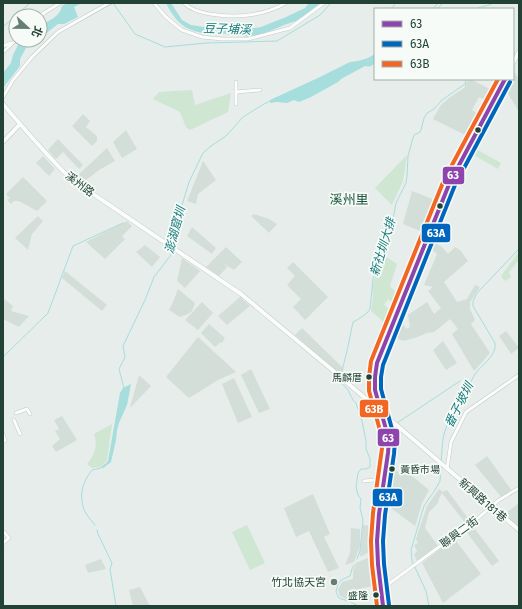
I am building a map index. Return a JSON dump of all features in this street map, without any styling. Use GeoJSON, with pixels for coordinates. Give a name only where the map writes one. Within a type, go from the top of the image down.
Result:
{"type":"FeatureCollection","features":[{"type":"Feature","properties":{"kind":"street"},"geometry":{"type":"LineString","coordinates":[[48,10],[60,3]]}},
{"type":"Feature","properties":{"kind":"street"},"geometry":{"type":"LineString","coordinates":[[3,97],[12,80],[32,57],[58,32],[109,3]]}},
{"type":"Feature","properties":{"kind":"street"},"geometry":{"type":"LineString","coordinates":[[154,3],[165,16],[182,30],[202,37],[248,39],[290,28],[324,3]]}},
{"type":"Feature","properties":{"kind":"street"},"geometry":{"type":"LineString","coordinates":[[184,3],[197,11],[215,15],[233,16],[250,15],[266,11],[286,3]]}},
{"type":"Feature","properties":{"kind":"street"},"geometry":{"type":"LineString","coordinates":[[383,606],[380,588],[377,541],[389,440],[375,390],[377,363],[450,182],[504,80]]}},
{"type":"Feature","properties":{"kind":"street"},"geometry":{"type":"LineString","coordinates":[[236,82],[236,104]]}},
{"type":"Feature","properties":{"kind":"street"},"geometry":{"type":"LineString","coordinates":[[236,92],[260,90]]}},
{"type":"Feature","properties":{"kind":"street","name":"溪州路"},"geometry":{"type":"LineString","coordinates":[[3,104],[57,166],[71,179],[241,294],[381,412]]}},
{"type":"Feature","properties":{"kind":"street"},"geometry":{"type":"LineString","coordinates":[[3,142],[20,124]]}},
{"type":"Feature","properties":{"kind":"street"},"geometry":{"type":"LineString","coordinates":[[447,469],[451,442],[466,412],[519,375]]}},
{"type":"Feature","properties":{"kind":"street"},"geometry":{"type":"LineString","coordinates":[[16,413],[27,409],[30,414]]}},
{"type":"Feature","properties":{"kind":"street","name":"新興路181巷"},"geometry":{"type":"LineString","coordinates":[[381,412],[519,530]]}},
{"type":"Feature","properties":{"kind":"street"},"geometry":{"type":"LineString","coordinates":[[14,420],[20,434]]}},
{"type":"Feature","properties":{"kind":"street"},"geometry":{"type":"LineString","coordinates":[[3,434],[5,441]]}},
{"type":"Feature","properties":{"kind":"street"},"geometry":{"type":"LineString","coordinates":[[364,482],[375,480],[384,482]]}},
{"type":"Feature","properties":{"kind":"street","name":"聯興二街"},"geometry":{"type":"LineString","coordinates":[[380,588],[386,586],[411,568],[492,507],[499,500],[519,488]]}},
{"type":"Feature","properties":{"kind":"street"},"geometry":{"type":"LineString","coordinates":[[3,543],[9,538],[4,532]]}},
{"type":"Feature","properties":{"kind":"shaded area"},"geometry":{"type":"Polygon","coordinates":[[[514,71],[519,79],[519,110],[518,110],[505,89],[510,80],[514,80],[514,71]]]}},
{"type":"Feature","properties":{"kind":"shaded area"},"geometry":{"type":"Polygon","coordinates":[[[468,80],[472,80],[494,91],[489,102],[479,97],[472,110],[482,116],[471,138],[433,119],[441,105],[464,88],[468,80]]]}},
{"type":"Feature","properties":{"kind":"shaded area"},"geometry":{"type":"Polygon","coordinates":[[[83,114],[90,121],[86,127],[97,136],[97,141],[92,146],[72,126],[83,114]]]}},
{"type":"Feature","properties":{"kind":"shaded area"},"geometry":{"type":"Polygon","coordinates":[[[126,130],[137,149],[122,158],[113,142],[126,130]]]}},
{"type":"Feature","properties":{"kind":"shaded area"},"geometry":{"type":"Polygon","coordinates":[[[58,139],[83,165],[79,169],[63,152],[56,159],[48,150],[58,139]]]}},
{"type":"Feature","properties":{"kind":"shaded area"},"geometry":{"type":"Polygon","coordinates":[[[107,148],[115,161],[99,170],[81,184],[74,179],[107,148]]]}},
{"type":"Feature","properties":{"kind":"shaded area"},"geometry":{"type":"Polygon","coordinates":[[[43,156],[55,169],[49,176],[36,163],[43,156]]]}},
{"type":"Feature","properties":{"kind":"shaded area"},"geometry":{"type":"Polygon","coordinates":[[[203,161],[216,180],[198,194],[196,204],[187,201],[203,161]]]}},
{"type":"Feature","properties":{"kind":"shaded area"},"geometry":{"type":"Polygon","coordinates":[[[23,177],[47,201],[37,211],[19,201],[14,201],[11,204],[7,200],[10,198],[6,194],[23,177]]]}},
{"type":"Feature","properties":{"kind":"shaded area"},"geometry":{"type":"Polygon","coordinates":[[[412,191],[438,201],[425,233],[403,224],[412,191]]]}},
{"type":"Feature","properties":{"kind":"shaded area"},"geometry":{"type":"Polygon","coordinates":[[[254,214],[269,219],[277,224],[269,233],[251,216],[254,214]]]}},
{"type":"Feature","properties":{"kind":"shaded area"},"geometry":{"type":"Polygon","coordinates":[[[38,216],[43,221],[32,234],[28,250],[15,238],[38,216]]]}},
{"type":"Feature","properties":{"kind":"shaded area"},"geometry":{"type":"Polygon","coordinates":[[[127,221],[132,226],[122,236],[125,239],[105,259],[86,242],[127,221]]]}},
{"type":"Feature","properties":{"kind":"shaded area"},"geometry":{"type":"Polygon","coordinates":[[[192,227],[216,248],[212,254],[187,236],[192,227]]]}},
{"type":"Feature","properties":{"kind":"shaded area"},"geometry":{"type":"Polygon","coordinates":[[[431,240],[442,247],[448,254],[455,247],[460,250],[468,261],[444,282],[457,302],[467,299],[475,285],[480,287],[470,302],[470,309],[475,320],[471,324],[490,353],[474,371],[452,334],[458,329],[450,319],[434,332],[415,338],[403,341],[392,336],[395,328],[403,324],[406,329],[410,327],[408,315],[427,302],[434,314],[441,308],[428,291],[433,287],[424,285],[437,254],[429,247],[431,240]]]}},
{"type":"Feature","properties":{"kind":"shaded area"},"geometry":{"type":"Polygon","coordinates":[[[145,245],[160,257],[152,267],[136,252],[145,245]]]}},
{"type":"Feature","properties":{"kind":"shaded area"},"geometry":{"type":"Polygon","coordinates":[[[226,247],[242,262],[234,270],[224,264],[227,267],[219,276],[206,267],[226,247]]]}},
{"type":"Feature","properties":{"kind":"shaded area"},"geometry":{"type":"Polygon","coordinates":[[[182,258],[200,271],[185,288],[177,281],[182,258]]]}},
{"type":"Feature","properties":{"kind":"shaded area"},"geometry":{"type":"Polygon","coordinates":[[[293,262],[328,297],[305,320],[293,307],[301,299],[287,285],[295,276],[287,268],[293,262]]]}},
{"type":"Feature","properties":{"kind":"shaded area"},"geometry":{"type":"Polygon","coordinates":[[[65,271],[107,305],[102,311],[62,278],[65,271]]]}},
{"type":"Feature","properties":{"kind":"shaded area"},"geometry":{"type":"Polygon","coordinates":[[[178,289],[195,303],[192,311],[180,317],[169,310],[178,289]]]}},
{"type":"Feature","properties":{"kind":"shaded area"},"geometry":{"type":"Polygon","coordinates":[[[240,297],[250,306],[227,325],[218,316],[240,297]]]}},
{"type":"Feature","properties":{"kind":"shaded area"},"geometry":{"type":"Polygon","coordinates":[[[3,298],[13,306],[11,311],[29,316],[19,327],[3,319],[3,298]]]}},
{"type":"Feature","properties":{"kind":"shaded area"},"geometry":{"type":"Polygon","coordinates":[[[202,302],[213,313],[198,330],[185,320],[202,302]]]}},
{"type":"Feature","properties":{"kind":"shaded area"},"geometry":{"type":"Polygon","coordinates":[[[209,324],[225,338],[222,343],[221,342],[215,347],[201,333],[209,324]]]}},
{"type":"Feature","properties":{"kind":"shaded area"},"geometry":{"type":"Polygon","coordinates":[[[302,328],[342,367],[343,371],[341,375],[295,335],[302,328]]]}},
{"type":"Feature","properties":{"kind":"shaded area"},"geometry":{"type":"Polygon","coordinates":[[[506,331],[519,348],[511,354],[499,336],[506,331]]]}},
{"type":"Feature","properties":{"kind":"shaded area"},"geometry":{"type":"Polygon","coordinates":[[[198,337],[236,372],[218,380],[189,398],[166,377],[198,337]]]}},
{"type":"Feature","properties":{"kind":"shaded area"},"geometry":{"type":"Polygon","coordinates":[[[443,341],[457,363],[446,370],[433,350],[443,341]]]}},
{"type":"Feature","properties":{"kind":"shaded area"},"geometry":{"type":"Polygon","coordinates":[[[251,369],[270,409],[259,413],[241,375],[251,369]]]}},
{"type":"Feature","properties":{"kind":"shaded area"},"geometry":{"type":"Polygon","coordinates":[[[139,375],[151,386],[130,408],[139,375]]]}},
{"type":"Feature","properties":{"kind":"shaded area"},"geometry":{"type":"Polygon","coordinates":[[[234,378],[252,417],[238,423],[222,384],[234,378]]]}},
{"type":"Feature","properties":{"kind":"shaded area"},"geometry":{"type":"Polygon","coordinates":[[[62,416],[77,440],[56,452],[52,446],[60,439],[55,431],[59,429],[54,420],[62,416]]]}},
{"type":"Feature","properties":{"kind":"shaded area"},"geometry":{"type":"Polygon","coordinates":[[[487,456],[512,491],[502,498],[475,465],[487,456]]]}},
{"type":"Feature","properties":{"kind":"shaded area"},"geometry":{"type":"Polygon","coordinates":[[[391,467],[401,474],[406,471],[429,490],[422,503],[415,526],[384,503],[391,467]]]}},
{"type":"Feature","properties":{"kind":"shaded area"},"geometry":{"type":"Polygon","coordinates":[[[439,489],[443,492],[447,490],[470,521],[466,524],[442,493],[438,503],[429,512],[425,528],[438,546],[417,561],[414,555],[417,551],[414,545],[418,543],[416,539],[427,506],[439,489]]]}},
{"type":"Feature","properties":{"kind":"shaded area"},"geometry":{"type":"Polygon","coordinates":[[[313,494],[330,534],[324,537],[339,568],[328,572],[309,531],[296,537],[284,508],[313,494]]]}},
{"type":"Feature","properties":{"kind":"shaded area"},"geometry":{"type":"Polygon","coordinates":[[[519,503],[519,527],[503,515],[519,503]]]}},
{"type":"Feature","properties":{"kind":"shaded area"},"geometry":{"type":"Polygon","coordinates":[[[363,525],[374,526],[373,550],[360,557],[363,525]]]}},
{"type":"Feature","properties":{"kind":"shaded area"},"geometry":{"type":"Polygon","coordinates":[[[472,525],[499,561],[492,566],[465,530],[472,525]]]}},
{"type":"Feature","properties":{"kind":"shaded area"},"geometry":{"type":"Polygon","coordinates":[[[351,528],[360,529],[360,546],[354,562],[345,565],[350,553],[351,528]]]}},
{"type":"Feature","properties":{"kind":"shaded area"},"geometry":{"type":"Polygon","coordinates":[[[454,538],[481,574],[443,603],[422,563],[454,538]]]}},
{"type":"Feature","properties":{"kind":"shaded area"},"geometry":{"type":"Polygon","coordinates":[[[372,556],[377,585],[355,590],[357,599],[350,601],[340,596],[338,590],[342,582],[353,579],[353,571],[356,563],[372,556]]]}},
{"type":"Feature","properties":{"kind":"shaded area"},"geometry":{"type":"Polygon","coordinates":[[[101,559],[106,569],[88,573],[85,565],[101,559]]]}},
{"type":"Feature","properties":{"kind":"shaded area"},"geometry":{"type":"Polygon","coordinates":[[[140,587],[150,606],[133,606],[129,590],[140,587]]]}},
{"type":"Feature","properties":{"kind":"green space"},"geometry":{"type":"Polygon","coordinates":[[[192,90],[195,105],[231,93],[228,112],[190,130],[186,127],[180,112],[153,99],[159,92],[192,90]]]}},
{"type":"Feature","properties":{"kind":"green space"},"geometry":{"type":"Polygon","coordinates":[[[474,148],[501,163],[498,169],[470,153],[474,148]]]}},
{"type":"Feature","properties":{"kind":"green space"},"geometry":{"type":"Polygon","coordinates":[[[407,155],[403,181],[392,205],[375,188],[407,155]]]}},
{"type":"Feature","properties":{"kind":"green space"},"geometry":{"type":"Polygon","coordinates":[[[519,252],[519,260],[509,272],[511,277],[505,281],[501,276],[519,252]]]}},
{"type":"Feature","properties":{"kind":"green space"},"geometry":{"type":"Polygon","coordinates":[[[383,255],[397,264],[390,286],[401,298],[397,307],[388,299],[384,305],[394,313],[390,325],[385,323],[371,311],[373,297],[372,287],[383,255]]]}},
{"type":"Feature","properties":{"kind":"green space"},"geometry":{"type":"Polygon","coordinates":[[[112,424],[107,460],[101,467],[92,468],[87,464],[95,450],[96,442],[94,434],[112,424]]]}},
{"type":"Feature","properties":{"kind":"green space"},"geometry":{"type":"Polygon","coordinates":[[[247,525],[265,563],[250,570],[232,532],[247,525]]]}},
{"type":"Feature","properties":{"kind":"water"},"geometry":{"type":"Polygon","coordinates":[[[67,3],[82,3],[74,7],[78,17],[64,24],[58,24],[48,32],[48,21],[57,16],[62,6],[67,3]]]}},
{"type":"Feature","properties":{"kind":"water","name":"豆子埔溪"},"geometry":{"type":"Polygon","coordinates":[[[166,3],[171,3],[182,20],[191,25],[211,28],[245,29],[261,27],[286,17],[305,8],[309,3],[321,3],[296,21],[263,33],[244,37],[221,33],[203,33],[189,29],[174,17],[166,3]]]}},
{"type":"Feature","properties":{"kind":"water"},"geometry":{"type":"Polygon","coordinates":[[[16,48],[26,48],[20,59],[20,66],[3,88],[3,73],[11,63],[16,48]]]}},
{"type":"Feature","properties":{"kind":"water"},"geometry":{"type":"Polygon","coordinates":[[[374,55],[373,65],[365,66],[311,97],[299,102],[294,100],[287,103],[270,103],[270,100],[350,62],[368,58],[374,55]]]}},
{"type":"Feature","properties":{"kind":"water"},"geometry":{"type":"Polygon","coordinates":[[[131,384],[127,405],[117,430],[111,462],[101,468],[108,461],[120,393],[123,388],[131,384]]]}},
{"type":"Feature","properties":{"kind":"waterway"},"geometry":{"type":"LineString","coordinates":[[3,27],[30,3]]}},
{"type":"Feature","properties":{"kind":"waterway"},"geometry":{"type":"LineString","coordinates":[[75,24],[113,3],[135,34],[165,47],[206,43],[277,41],[320,15],[331,3]]}},
{"type":"Feature","properties":{"kind":"waterway"},"geometry":{"type":"LineString","coordinates":[[392,8],[396,3]]}},
{"type":"Feature","properties":{"kind":"waterway"},"geometry":{"type":"LineString","coordinates":[[434,8],[438,3]]}},
{"type":"Feature","properties":{"kind":"waterway"},"geometry":{"type":"LineString","coordinates":[[438,8],[443,3]]}},
{"type":"Feature","properties":{"kind":"waterway"},"geometry":{"type":"LineString","coordinates":[[479,8],[493,3]]}},
{"type":"Feature","properties":{"kind":"waterway","name":"新社圳大排"},"geometry":{"type":"LineString","coordinates":[[341,375],[353,322],[367,313],[370,309],[373,279],[392,225],[396,203],[406,183],[408,156],[414,135],[420,132],[427,113],[434,109],[442,100],[465,84],[466,80]]}},
{"type":"Feature","properties":{"kind":"waterway","name":"澎湖窟圳"},"geometry":{"type":"LineString","coordinates":[[173,245],[176,225],[189,182],[203,153],[226,136],[243,117],[270,101]]}},
{"type":"Feature","properties":{"kind":"waterway"},"geometry":{"type":"LineString","coordinates":[[3,357],[48,313],[73,246],[123,223]]}},
{"type":"Feature","properties":{"kind":"waterway","name":"番子坡圳"},"geometry":{"type":"LineString","coordinates":[[441,462],[443,437],[448,423],[473,378],[491,357],[495,348],[495,343],[473,306],[473,301],[477,293],[519,249]]}},
{"type":"Feature","properties":{"kind":"waterway","name":"澎湖窟圳"},"geometry":{"type":"LineString","coordinates":[[124,388],[119,369],[125,357],[123,346],[145,300],[154,277],[171,255],[172,250]]}},
{"type":"Feature","properties":{"kind":"waterway","name":"新社圳大排"},"geometry":{"type":"LineString","coordinates":[[340,378],[340,381],[356,403],[362,421],[366,449],[370,459],[370,467],[361,469],[358,473],[356,487],[358,495],[361,499],[360,508],[363,520],[360,551],[357,559]]}},
{"type":"Feature","properties":{"kind":"waterway"},"geometry":{"type":"LineString","coordinates":[[397,423],[460,381]]}},
{"type":"Feature","properties":{"kind":"waterway"},"geometry":{"type":"LineString","coordinates":[[391,452],[391,437],[394,426]]}},
{"type":"Feature","properties":{"kind":"waterway","name":"澎湖窟圳"},"geometry":{"type":"LineString","coordinates":[[95,525],[84,509],[82,491],[92,470],[101,468],[104,465]]}},
{"type":"Feature","properties":{"kind":"waterway","name":"番子坡圳"},"geometry":{"type":"LineString","coordinates":[[429,606],[426,591],[412,561],[411,550],[424,506],[440,481],[441,465]]}},
{"type":"Feature","properties":{"kind":"waterway","name":"澎湖窟圳"},"geometry":{"type":"LineString","coordinates":[[97,530],[112,563],[110,569],[116,606]]}},
{"type":"Feature","properties":{"kind":"waterway","name":"新社圳大排"},"geometry":{"type":"LineString","coordinates":[[354,565],[350,576],[340,581],[336,592],[339,598],[358,606]]}},
{"type":"Feature","properties":{"kind":"waterway"},"geometry":{"type":"LineString","coordinates":[[384,599],[385,606]]}},
{"type":"Feature","properties":{"kind":"transit line","name":"63B"},"geometry":{"type":"LineString","coordinates":[[377,606],[372,565],[371,541],[373,513],[383,441],[369,391],[371,361],[444,180],[497,80]]}},
{"type":"Feature","properties":{"kind":"transit line","name":"63"},"geometry":{"type":"LineString","coordinates":[[383,606],[377,541],[389,440],[375,390],[377,363],[450,182],[504,80]]}},
{"type":"Feature","properties":{"kind":"transit line","name":"63A"},"geometry":{"type":"LineString","coordinates":[[389,605],[383,541],[395,440],[381,389],[383,365],[455,185],[510,82]]}},
{"type":"Feature","properties":{"kind":"place","name":"馬麟厝"},"geometry":{"type":"Point","coordinates":[369,377]}},
{"type":"Feature","properties":{"kind":"place","name":"黃昏市場"},"geometry":{"type":"Point","coordinates":[392,469]}},
{"type":"Feature","properties":{"kind":"place","name":"竹北協天宮"},"geometry":{"type":"Point","coordinates":[334,582]}},
{"type":"Feature","properties":{"kind":"place","name":"盛隆"},"geometry":{"type":"Point","coordinates":[376,595]}},
{"type":"Feature","properties":{"kind":"district","name":"溪州里"},"geometry":{"type":"Point","coordinates":[349,199]}}]}
